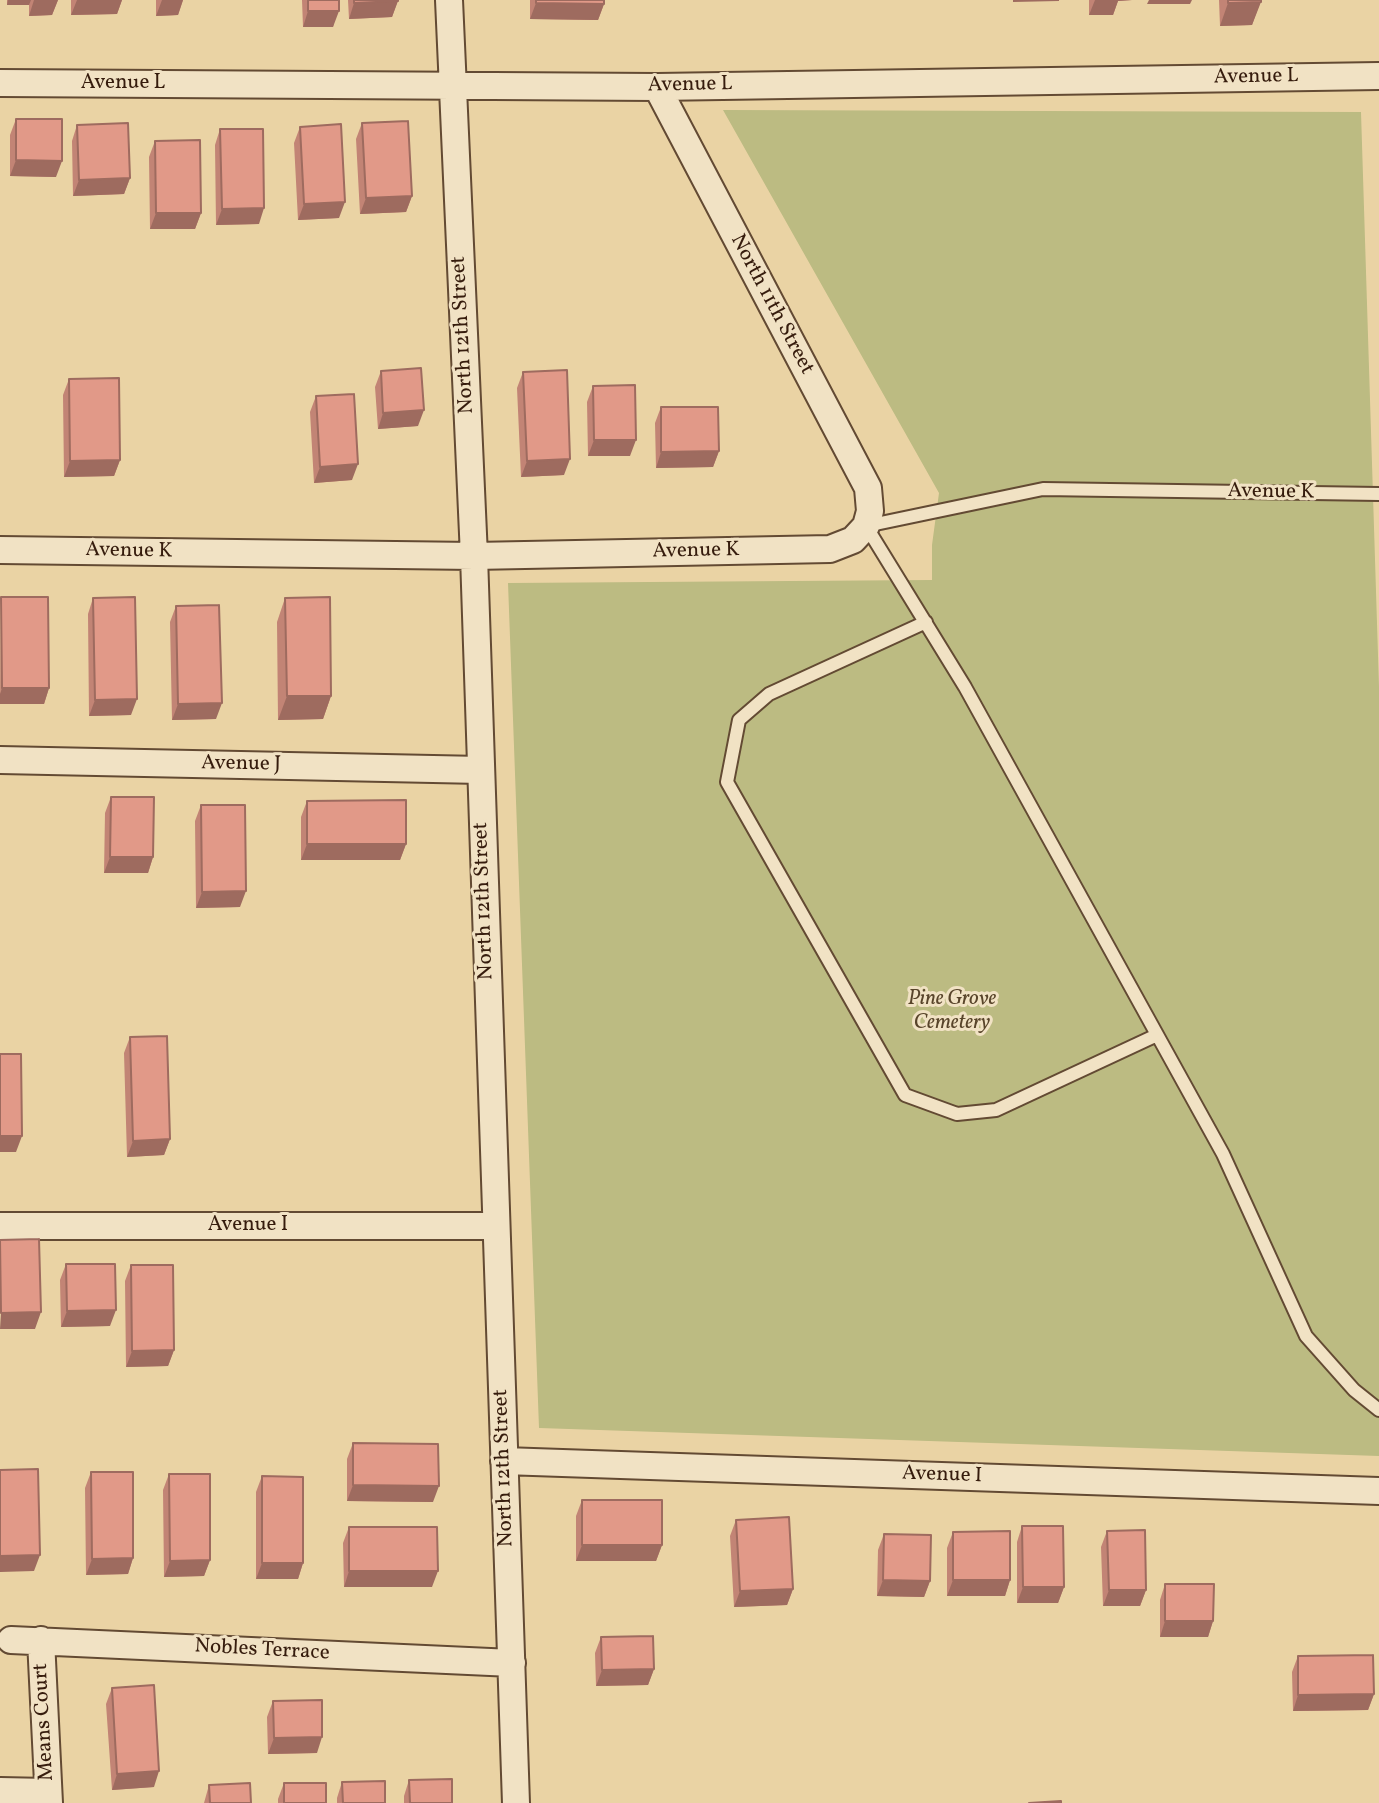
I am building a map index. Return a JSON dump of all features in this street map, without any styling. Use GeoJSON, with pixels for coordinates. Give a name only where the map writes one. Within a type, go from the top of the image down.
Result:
{"type":"FeatureCollection","features":[{"type":"Feature","properties":{"kind":"street","name":"North 12th Street"},"geometry":{"type":"LineString","coordinates":[[449,0],[474,556],[516,1803]]}},
{"type":"Feature","properties":{"kind":"street","name":"Avenue L"},"geometry":{"type":"LineString","coordinates":[[0,83],[657,87],[1379,76]]}},
{"type":"Feature","properties":{"kind":"street","name":"North 11th Street"},"geometry":{"type":"LineString","coordinates":[[657,87],[868,488],[870,511],[866,526]]}},
{"type":"Feature","properties":{"kind":"street","name":"Avenue K"},"geometry":{"type":"LineString","coordinates":[[0,550],[474,556],[830,549],[853,540],[866,526]]}},
{"type":"Feature","properties":{"kind":"street","name":"Avenue J"},"geometry":{"type":"LineString","coordinates":[[0,760],[481,770]]}},
{"type":"Feature","properties":{"kind":"street","name":"Avenue I"},"geometry":{"type":"LineString","coordinates":[[0,1226],[495,1226]]}},
{"type":"Feature","properties":{"kind":"street","name":"Avenue I"},"geometry":{"type":"LineString","coordinates":[[504,1461],[1379,1491]]}},
{"type":"Feature","properties":{"kind":"street","name":"Nobles Terrace"},"geometry":{"type":"LineString","coordinates":[[11,1640],[512,1663]]}},
{"type":"Feature","properties":{"kind":"street","name":"Means Court"},"geometry":{"type":"LineString","coordinates":[[41,1640],[49,1798]]}},
{"type":"Feature","properties":{"kind":"street"},"geometry":{"type":"LineString","coordinates":[[0,1791],[49,1798]]}},
{"type":"Feature","properties":{"kind":"lane","name":"Avenue K"},"geometry":{"type":"LineString","coordinates":[[866,526],[1043,489],[1379,494]]}},
{"type":"Feature","properties":{"kind":"lane"},"geometry":{"type":"LineString","coordinates":[[866,526],[972,699],[1223,1154],[1306,1336],[1353,1390],[1379,1410]]}},
{"type":"Feature","properties":{"kind":"lane"},"geometry":{"type":"LineString","coordinates":[[926,622],[769,694],[739,720],[727,782],[905,1095],[957,1114],[996,1110],[1157,1035]]}},
{"type":"Feature","properties":{"kind":"green space","name":"Pine Grove Cemetery"},"geometry":{"type":"Polygon","coordinates":[[[723,110],[1361,112],[1379,687],[1379,1456],[539,1428],[508,583],[932,580],[932,545],[939,493],[723,110]]]}},
{"type":"Feature","properties":{"kind":"building"},"geometry":{"type":"Polygon","coordinates":[[[308,0],[339,0],[339,11],[308,11],[308,0]]]}},
{"type":"Feature","properties":{"kind":"building"},"geometry":{"type":"Polygon","coordinates":[[[354,0],[398,0],[398,1],[354,3],[354,0]]]}},
{"type":"Feature","properties":{"kind":"building"},"geometry":{"type":"Polygon","coordinates":[[[536,0],[604,0],[604,4],[536,3],[536,0]]]}},
{"type":"Feature","properties":{"kind":"building"},"geometry":{"type":"Polygon","coordinates":[[[1228,0],[1261,0],[1261,2],[1228,3],[1228,0]]]}},
{"type":"Feature","properties":{"kind":"building"},"geometry":{"type":"Polygon","coordinates":[[[16,119],[62,119],[62,161],[16,160],[16,119]]]}},
{"type":"Feature","properties":{"kind":"building"},"geometry":{"type":"Polygon","coordinates":[[[408,121],[412,196],[366,198],[362,123],[408,121]]]}},
{"type":"Feature","properties":{"kind":"building"},"geometry":{"type":"Polygon","coordinates":[[[128,123],[130,178],[79,180],[77,125],[128,123]]]}},
{"type":"Feature","properties":{"kind":"building"},"geometry":{"type":"Polygon","coordinates":[[[341,124],[345,202],[304,204],[300,127],[341,124]]]}},
{"type":"Feature","properties":{"kind":"building"},"geometry":{"type":"Polygon","coordinates":[[[220,129],[263,129],[264,208],[222,209],[220,129]]]}},
{"type":"Feature","properties":{"kind":"building"},"geometry":{"type":"Polygon","coordinates":[[[200,140],[201,213],[156,213],[155,141],[200,140]]]}},
{"type":"Feature","properties":{"kind":"building"},"geometry":{"type":"Polygon","coordinates":[[[421,368],[424,410],[383,413],[381,371],[421,368]]]}},
{"type":"Feature","properties":{"kind":"building"},"geometry":{"type":"Polygon","coordinates":[[[567,370],[570,459],[527,461],[523,372],[567,370]]]}},
{"type":"Feature","properties":{"kind":"building"},"geometry":{"type":"Polygon","coordinates":[[[119,378],[120,460],[70,461],[69,379],[119,378]]]}},
{"type":"Feature","properties":{"kind":"building"},"geometry":{"type":"Polygon","coordinates":[[[635,385],[636,440],[594,440],[593,386],[635,385]]]}},
{"type":"Feature","properties":{"kind":"building"},"geometry":{"type":"Polygon","coordinates":[[[354,394],[358,464],[320,467],[316,396],[354,394]]]}},
{"type":"Feature","properties":{"kind":"building"},"geometry":{"type":"Polygon","coordinates":[[[661,407],[718,407],[719,451],[661,452],[661,407]]]}},
{"type":"Feature","properties":{"kind":"building"},"geometry":{"type":"Polygon","coordinates":[[[1,597],[48,597],[49,688],[2,688],[1,597]]]}},
{"type":"Feature","properties":{"kind":"building"},"geometry":{"type":"Polygon","coordinates":[[[135,597],[137,699],[95,700],[93,598],[135,597]]]}},
{"type":"Feature","properties":{"kind":"building"},"geometry":{"type":"Polygon","coordinates":[[[330,597],[331,696],[287,696],[285,598],[330,597]]]}},
{"type":"Feature","properties":{"kind":"building"},"geometry":{"type":"Polygon","coordinates":[[[219,605],[222,703],[178,704],[176,606],[219,605]]]}},
{"type":"Feature","properties":{"kind":"building"},"geometry":{"type":"Polygon","coordinates":[[[111,797],[154,797],[153,857],[110,857],[111,797]]]}},
{"type":"Feature","properties":{"kind":"building"},"geometry":{"type":"Polygon","coordinates":[[[406,800],[406,844],[307,844],[307,801],[406,800]]]}},
{"type":"Feature","properties":{"kind":"building"},"geometry":{"type":"Polygon","coordinates":[[[201,805],[245,805],[246,891],[202,892],[201,805]]]}},
{"type":"Feature","properties":{"kind":"building"},"geometry":{"type":"Polygon","coordinates":[[[167,1036],[170,1139],[133,1141],[130,1037],[167,1036]]]}},
{"type":"Feature","properties":{"kind":"building"},"geometry":{"type":"Polygon","coordinates":[[[0,1054],[21,1054],[22,1136],[0,1136],[0,1054]]]}},
{"type":"Feature","properties":{"kind":"building"},"geometry":{"type":"Polygon","coordinates":[[[39,1239],[41,1312],[1,1313],[0,1240],[39,1239]]]}},
{"type":"Feature","properties":{"kind":"building"},"geometry":{"type":"Polygon","coordinates":[[[66,1264],[115,1264],[116,1310],[67,1311],[66,1264]]]}},
{"type":"Feature","properties":{"kind":"building"},"geometry":{"type":"Polygon","coordinates":[[[131,1265],[173,1265],[174,1350],[132,1351],[131,1265]]]}},
{"type":"Feature","properties":{"kind":"building"},"geometry":{"type":"Polygon","coordinates":[[[353,1443],[438,1444],[439,1486],[353,1485],[353,1443]]]}},
{"type":"Feature","properties":{"kind":"building"},"geometry":{"type":"Polygon","coordinates":[[[38,1469],[40,1555],[0,1556],[0,1470],[38,1469]]]}},
{"type":"Feature","properties":{"kind":"building"},"geometry":{"type":"Polygon","coordinates":[[[91,1472],[133,1472],[133,1558],[92,1559],[91,1472]]]}},
{"type":"Feature","properties":{"kind":"building"},"geometry":{"type":"Polygon","coordinates":[[[169,1474],[210,1474],[210,1560],[170,1561],[169,1474]]]}},
{"type":"Feature","properties":{"kind":"building"},"geometry":{"type":"Polygon","coordinates":[[[262,1476],[303,1477],[303,1563],[262,1563],[262,1476]]]}},
{"type":"Feature","properties":{"kind":"building"},"geometry":{"type":"Polygon","coordinates":[[[582,1500],[662,1500],[662,1545],[582,1545],[582,1500]]]}},
{"type":"Feature","properties":{"kind":"building"},"geometry":{"type":"Polygon","coordinates":[[[789,1517],[793,1589],[740,1591],[736,1520],[789,1517]]]}},
{"type":"Feature","properties":{"kind":"building"},"geometry":{"type":"Polygon","coordinates":[[[1022,1526],[1063,1526],[1064,1587],[1023,1587],[1022,1526]]]}},
{"type":"Feature","properties":{"kind":"building"},"geometry":{"type":"Polygon","coordinates":[[[349,1527],[437,1527],[438,1571],[349,1571],[349,1527]]]}},
{"type":"Feature","properties":{"kind":"building"},"geometry":{"type":"Polygon","coordinates":[[[1145,1530],[1146,1590],[1109,1590],[1107,1531],[1145,1530]]]}},
{"type":"Feature","properties":{"kind":"building"},"geometry":{"type":"Polygon","coordinates":[[[1010,1531],[1010,1580],[953,1580],[953,1532],[1010,1531]]]}},
{"type":"Feature","properties":{"kind":"building"},"geometry":{"type":"Polygon","coordinates":[[[884,1534],[931,1535],[930,1581],[883,1580],[884,1534]]]}},
{"type":"Feature","properties":{"kind":"building"},"geometry":{"type":"Polygon","coordinates":[[[1165,1584],[1214,1584],[1213,1621],[1165,1621],[1165,1584]]]}},
{"type":"Feature","properties":{"kind":"building"},"geometry":{"type":"Polygon","coordinates":[[[653,1636],[654,1669],[602,1670],[601,1637],[653,1636]]]}},
{"type":"Feature","properties":{"kind":"building"},"geometry":{"type":"Polygon","coordinates":[[[1373,1655],[1374,1694],[1298,1695],[1298,1656],[1373,1655]]]}},
{"type":"Feature","properties":{"kind":"building"},"geometry":{"type":"Polygon","coordinates":[[[154,1685],[159,1771],[117,1774],[112,1688],[154,1685]]]}},
{"type":"Feature","properties":{"kind":"building"},"geometry":{"type":"Polygon","coordinates":[[[322,1700],[322,1737],[274,1738],[273,1701],[322,1700]]]}},
{"type":"Feature","properties":{"kind":"building"},"geometry":{"type":"Polygon","coordinates":[[[452,1779],[452,1803],[410,1803],[409,1780],[452,1779]]]}},
{"type":"Feature","properties":{"kind":"building"},"geometry":{"type":"Polygon","coordinates":[[[385,1781],[385,1803],[343,1803],[342,1782],[385,1781]]]}},
{"type":"Feature","properties":{"kind":"building"},"geometry":{"type":"Polygon","coordinates":[[[250,1783],[251,1803],[210,1803],[209,1785],[250,1783]]]}},
{"type":"Feature","properties":{"kind":"building"},"geometry":{"type":"Polygon","coordinates":[[[284,1783],[326,1783],[326,1803],[284,1803],[284,1783]]]}},
{"type":"Feature","properties":{"kind":"building"},"geometry":{"type":"Polygon","coordinates":[[[1061,1801],[1061,1803],[1029,1803],[1061,1801]]]}}]}
